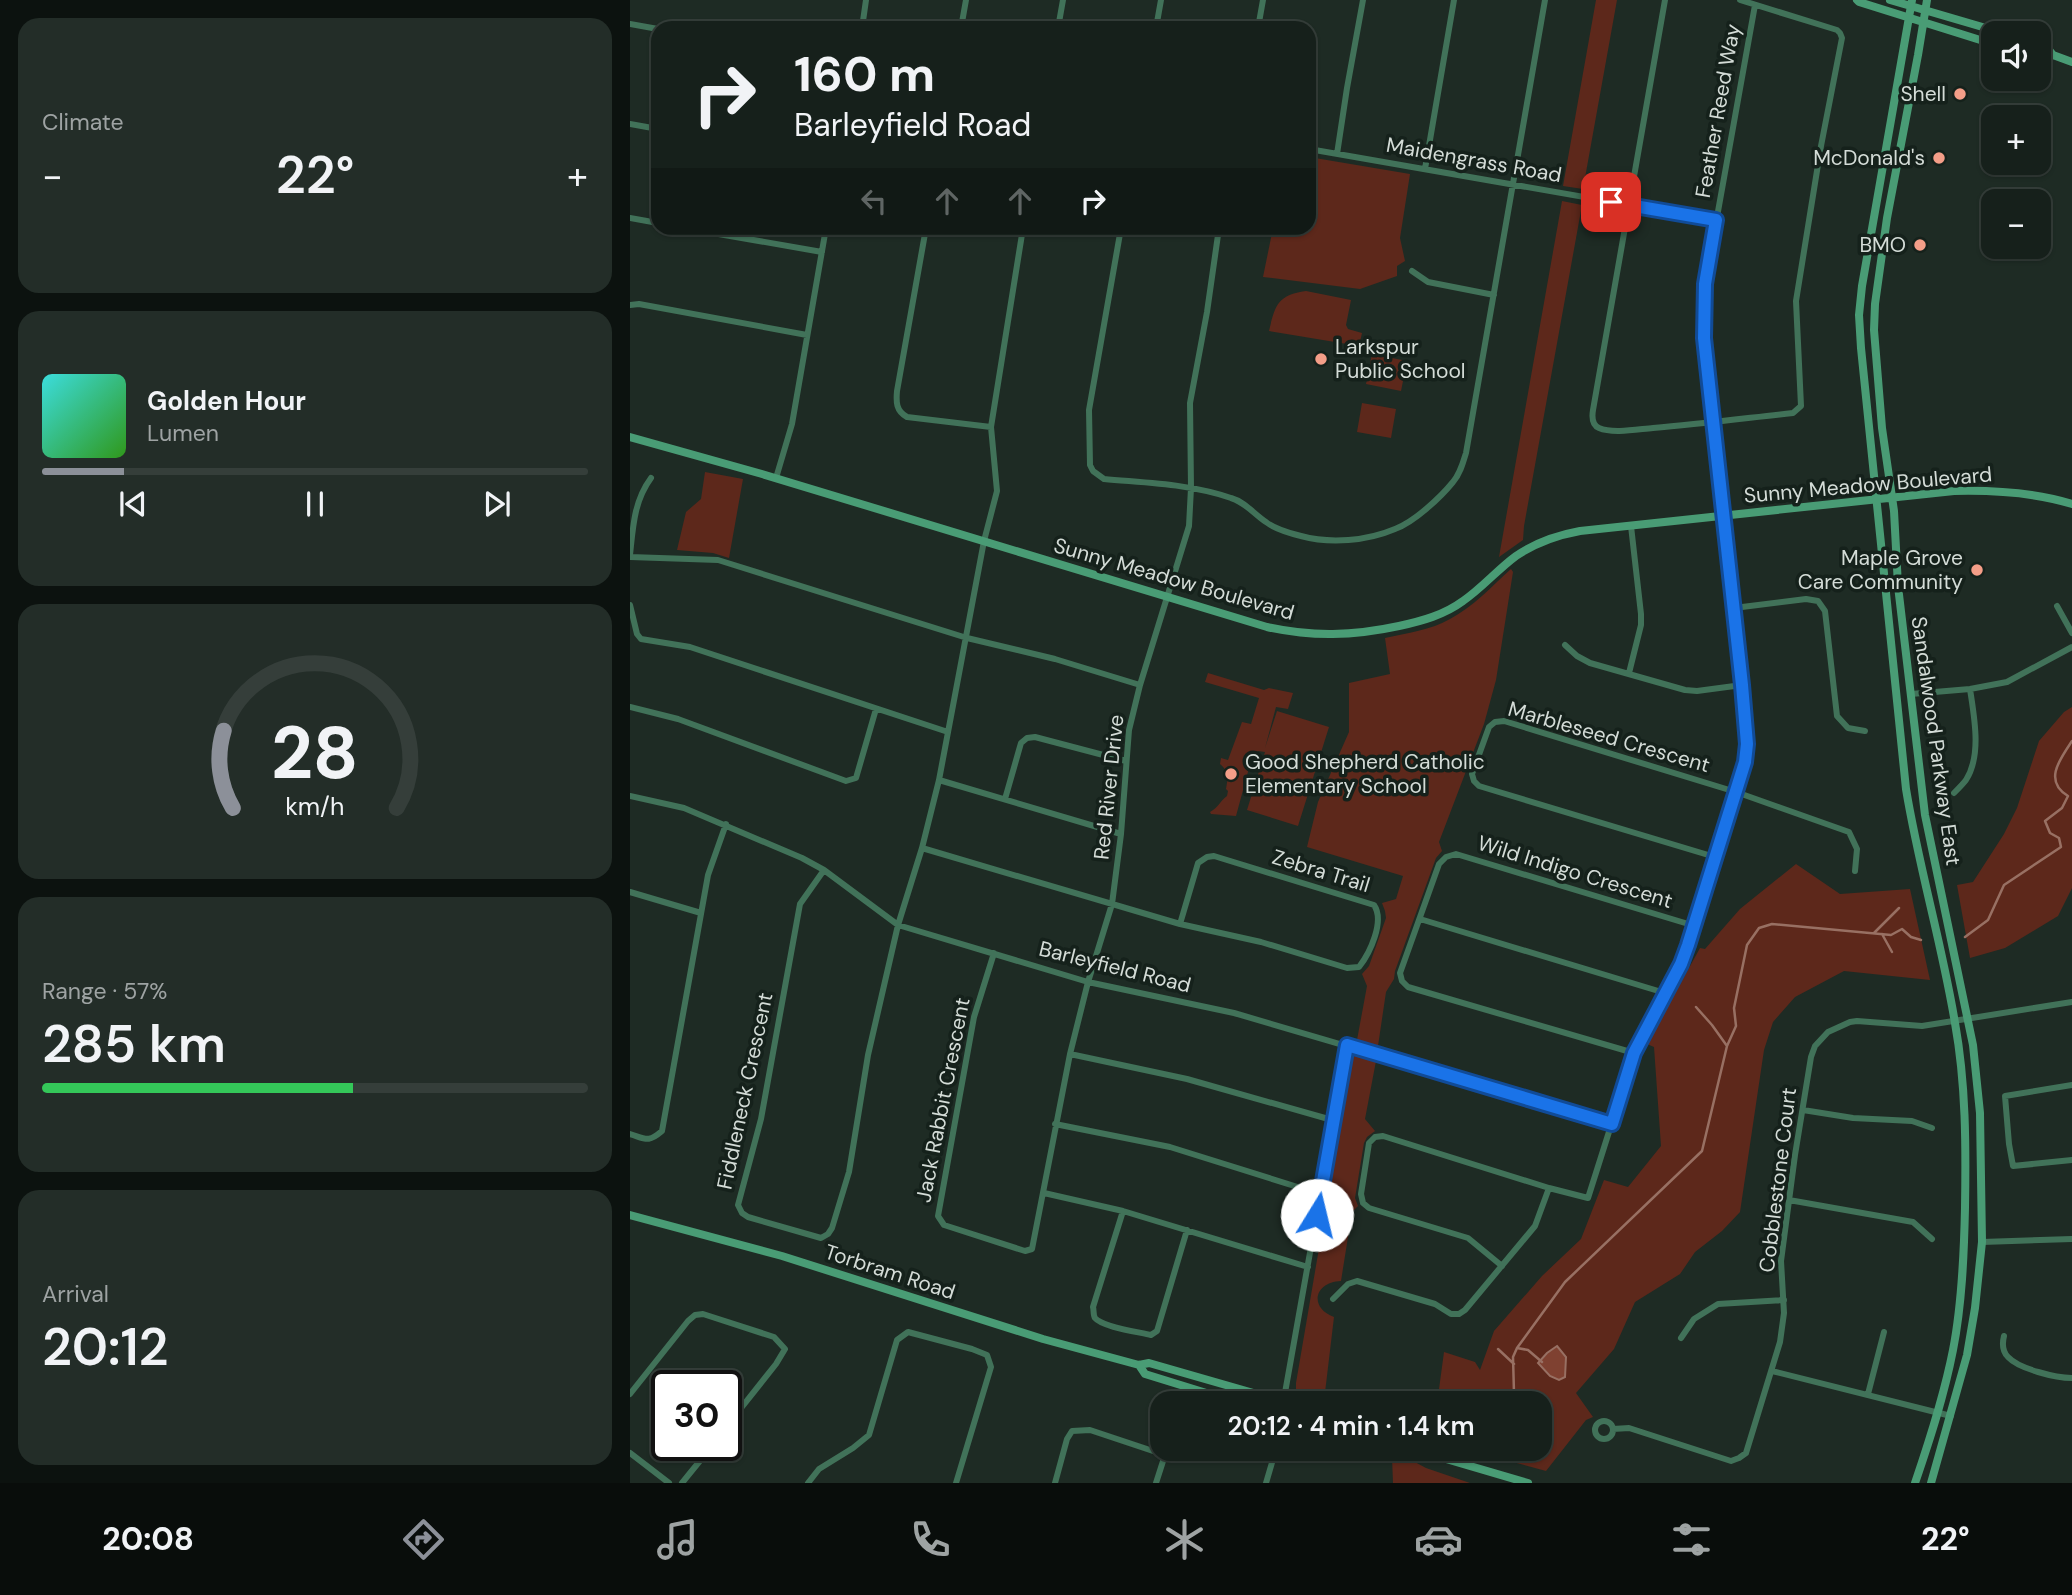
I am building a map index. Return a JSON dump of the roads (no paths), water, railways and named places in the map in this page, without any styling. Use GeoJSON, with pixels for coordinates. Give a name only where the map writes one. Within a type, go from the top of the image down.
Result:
{"type":"FeatureCollection","features":[{"type":"Feature","properties":{"kind":"main road"},"geometry":{"type":"LineString","coordinates":[[1857,0],[1981,40]]}},
{"type":"Feature","properties":{"kind":"main road"},"geometry":{"type":"LineString","coordinates":[[1891,0],[1911,3],[1925,10],[1981,27]]}},
{"type":"Feature","properties":{"kind":"main road","name":"Sandalwood Parkway East"},"geometry":{"type":"LineString","coordinates":[[1915,1483],[1938,1412],[1955,1338],[1965,1239],[1964,1096],[1961,1019],[1925,815],[1898,586],[1892,498],[1874,330],[1887,218],[1927,0]]}},
{"type":"Feature","properties":{"kind":"main road","name":"Sandalwood Parkway East"},"geometry":{"type":"LineString","coordinates":[[1911,3],[1861,286],[1859,315],[1906,789],[1920,861],[1961,1019],[1973,1045],[1980,1113],[1982,1242],[1972,1332],[1931,1483]]}},
{"type":"Feature","properties":{"kind":"main road"},"geometry":{"type":"LineString","coordinates":[[2051,52],[2072,62]]}},
{"type":"Feature","properties":{"kind":"main road","name":"Sunny Meadow Boulevard"},"geometry":{"type":"LineString","coordinates":[[630,437],[776,478],[1283,631],[1332,635],[1363,633],[1420,621],[1447,611],[1471,595],[1518,555],[1549,539],[1580,531],[1954,491],[2005,491],[2072,504]]}},
{"type":"Feature","properties":{"kind":"main road","name":"Torbram Road"},"geometry":{"type":"LineString","coordinates":[[630,1215],[782,1256],[1043,1339],[1139,1365],[1149,1363],[1247,1391]]}},
{"type":"Feature","properties":{"kind":"main road","name":"Torbram Road"},"geometry":{"type":"LineString","coordinates":[[1139,1365],[1145,1374],[1200,1391]]}},
{"type":"Feature","properties":{"kind":"main road"},"geometry":{"type":"LineString","coordinates":[[1453,1461],[1528,1483]]}},
{"type":"Feature","properties":{"kind":"street"},"geometry":{"type":"LineString","coordinates":[[863,21],[866,0]]}},
{"type":"Feature","properties":{"kind":"street"},"geometry":{"type":"LineString","coordinates":[[962,21],[966,0]]}},
{"type":"Feature","properties":{"kind":"street"},"geometry":{"type":"LineString","coordinates":[[1059,21],[1063,0]]}},
{"type":"Feature","properties":{"kind":"street"},"geometry":{"type":"LineString","coordinates":[[1157,21],[1161,0]]}},
{"type":"Feature","properties":{"kind":"street"},"geometry":{"type":"LineString","coordinates":[[1259,21],[1263,0]]}},
{"type":"Feature","properties":{"kind":"street"},"geometry":{"type":"LineString","coordinates":[[1338,154],[1363,0]]}},
{"type":"Feature","properties":{"kind":"street"},"geometry":{"type":"LineString","coordinates":[[1425,169],[1454,0]]}},
{"type":"Feature","properties":{"kind":"street"},"geometry":{"type":"LineString","coordinates":[[1120,235],[1089,410],[1090,465],[1093,471],[1104,479],[1191,488],[1233,498],[1268,523],[1312,538],[1346,540],[1387,532],[1406,524],[1453,482],[1466,453],[1545,0]]}},
{"type":"Feature","properties":{"kind":"street"},"geometry":{"type":"LineString","coordinates":[[1665,0],[1592,410],[1594,423],[1599,428],[1619,431],[1793,413],[1801,406],[1796,301],[1821,146],[1841,45],[1840,33],[1740,0]]}},
{"type":"Feature","properties":{"kind":"street","name":"Feather Reed Way"},"geometry":{"type":"LineString","coordinates":[[1549,1188],[1588,1198],[1634,1053],[1681,964],[1695,926],[1745,762],[1747,744],[1742,685],[1704,338],[1705,284],[1755,5]]}},
{"type":"Feature","properties":{"kind":"street"},"geometry":{"type":"LineString","coordinates":[[630,24],[651,28]]}},
{"type":"Feature","properties":{"kind":"street"},"geometry":{"type":"LineString","coordinates":[[630,124],[651,128]]}},
{"type":"Feature","properties":{"kind":"street","name":"Maidengrass Road"},"geometry":{"type":"LineString","coordinates":[[1316,150],[1716,220]]}},
{"type":"Feature","properties":{"kind":"street"},"geometry":{"type":"LineString","coordinates":[[630,218],[651,222]]}},
{"type":"Feature","properties":{"kind":"street"},"geometry":{"type":"LineString","coordinates":[[724,235],[822,252]]}},
{"type":"Feature","properties":{"kind":"street"},"geometry":{"type":"LineString","coordinates":[[776,478],[792,424],[825,235]]}},
{"type":"Feature","properties":{"kind":"street"},"geometry":{"type":"LineString","coordinates":[[925,235],[896,403],[901,414],[907,417],[991,427]]}},
{"type":"Feature","properties":{"kind":"street"},"geometry":{"type":"LineString","coordinates":[[898,925],[922,849],[939,780],[984,541],[997,491],[991,427],[1022,235]]}},
{"type":"Feature","properties":{"kind":"street","name":"Red River Drive"},"geometry":{"type":"LineString","coordinates":[[1088,982],[1112,904],[1121,834],[1129,730],[1140,685],[1189,526],[1190,403],[1218,235]]}},
{"type":"Feature","properties":{"kind":"street"},"geometry":{"type":"LineString","coordinates":[[1412,271],[1428,282],[1494,295]]}},
{"type":"Feature","properties":{"kind":"street"},"geometry":{"type":"LineString","coordinates":[[630,305],[639,304],[807,335]]}},
{"type":"Feature","properties":{"kind":"street"},"geometry":{"type":"LineString","coordinates":[[651,478],[642,491],[636,509],[630,556],[718,560],[967,638],[1055,659],[1140,685]]}},
{"type":"Feature","properties":{"kind":"street"},"geometry":{"type":"LineString","coordinates":[[1629,673],[1641,625],[1631,526]]}},
{"type":"Feature","properties":{"kind":"street"},"geometry":{"type":"LineString","coordinates":[[1734,608],[1806,599],[1818,601],[1825,611],[1837,716],[1848,728],[1864,731]]}},
{"type":"Feature","properties":{"kind":"street"},"geometry":{"type":"LineString","coordinates":[[630,604],[637,634],[641,639],[690,647],[948,732]]}},
{"type":"Feature","properties":{"kind":"street"},"geometry":{"type":"LineString","coordinates":[[2057,606],[2072,633]]}},
{"type":"Feature","properties":{"kind":"street"},"geometry":{"type":"LineString","coordinates":[[1565,645],[1590,663],[1685,690],[1742,685]]}},
{"type":"Feature","properties":{"kind":"street"},"geometry":{"type":"LineString","coordinates":[[1911,694],[1970,689],[2007,682],[2072,647]]}},
{"type":"Feature","properties":{"kind":"street"},"geometry":{"type":"LineString","coordinates":[[1954,793],[1967,779],[1976,738],[1970,689]]}},
{"type":"Feature","properties":{"kind":"street"},"geometry":{"type":"LineString","coordinates":[[630,708],[678,719],[846,782],[856,778],[876,709]]}},
{"type":"Feature","properties":{"kind":"street","name":"Marbleseed Crescent"},"geometry":{"type":"LineString","coordinates":[[1715,857],[1479,786],[1472,774],[1489,727],[1495,722],[1504,721],[1736,792]]}},
{"type":"Feature","properties":{"kind":"street"},"geometry":{"type":"LineString","coordinates":[[1005,799],[1021,743],[1027,738],[1035,737],[1126,761]]}},
{"type":"Feature","properties":{"kind":"street"},"geometry":{"type":"LineString","coordinates":[[939,780],[1121,834]]}},
{"type":"Feature","properties":{"kind":"street"},"geometry":{"type":"LineString","coordinates":[[1736,792],[1849,832],[1857,849],[1855,871]]}},
{"type":"Feature","properties":{"kind":"street","name":"Barleyfield Road"},"geometry":{"type":"LineString","coordinates":[[630,796],[684,808],[802,858],[824,870],[898,925],[1088,982],[1234,1013],[1612,1124]]}},
{"type":"Feature","properties":{"kind":"street"},"geometry":{"type":"LineString","coordinates":[[630,1134],[645,1140],[654,1138],[662,1131],[708,875],[726,824]]}},
{"type":"Feature","properties":{"kind":"street","name":"Zebra Trail"},"geometry":{"type":"LineString","coordinates":[[922,849],[1180,924],[1261,942],[1347,968],[1359,967],[1367,957],[1380,919],[1374,905],[1214,856],[1198,863],[1180,924]]}},
{"type":"Feature","properties":{"kind":"street","name":"Wild Indigo Crescent"},"geometry":{"type":"LineString","coordinates":[[1634,1053],[1408,987],[1402,981],[1400,973],[1439,864],[1446,857],[1456,855],[1695,926]]}},
{"type":"Feature","properties":{"kind":"street","name":"Fiddleneck Crescent"},"geometry":{"type":"LineString","coordinates":[[824,870],[800,904],[761,1119],[738,1205],[748,1217],[821,1238],[832,1228],[849,1172],[868,1055],[898,925]]}},
{"type":"Feature","properties":{"kind":"street"},"geometry":{"type":"LineString","coordinates":[[630,892],[701,913]]}},
{"type":"Feature","properties":{"kind":"street"},"geometry":{"type":"LineString","coordinates":[[1420,919],[1665,993]]}},
{"type":"Feature","properties":{"kind":"street","name":"Jack Rabbit Crescent"},"geometry":{"type":"LineString","coordinates":[[994,953],[974,1017],[938,1216],[944,1225],[1025,1251],[1032,1249],[1055,1124],[1088,982]]}},
{"type":"Feature","properties":{"kind":"street","name":"Cobblestone Court"},"geometry":{"type":"LineString","coordinates":[[1612,1429],[1629,1428],[1724,1459],[1735,1460],[1743,1456],[1748,1448],[1780,1342],[1784,1313],[1781,1261],[1789,1200],[1813,1052],[1822,1037],[1834,1027],[1857,1021],[1918,1026],[2072,1002]]}},
{"type":"Feature","properties":{"kind":"street"},"geometry":{"type":"LineString","coordinates":[[1285,1391],[1347,1045]]}},
{"type":"Feature","properties":{"kind":"street"},"geometry":{"type":"LineString","coordinates":[[1070,1054],[1187,1079],[1332,1120]]}},
{"type":"Feature","properties":{"kind":"street"},"geometry":{"type":"LineString","coordinates":[[2072,1085],[2005,1096],[2013,1166],[2072,1160]]}},
{"type":"Feature","properties":{"kind":"street"},"geometry":{"type":"LineString","coordinates":[[1803,1110],[1853,1118],[1912,1121],[1932,1128]]}},
{"type":"Feature","properties":{"kind":"street"},"geometry":{"type":"LineString","coordinates":[[1055,1124],[1170,1147],[1320,1194]]}},
{"type":"Feature","properties":{"kind":"street"},"geometry":{"type":"LineString","coordinates":[[1333,1298],[1348,1284],[1357,1281],[1435,1304],[1451,1314],[1459,1314],[1465,1310],[1502,1266],[1535,1226],[1549,1188],[1382,1136],[1375,1137],[1369,1143],[1361,1194],[1363,1203],[1369,1208],[1468,1238],[1502,1266]]}},
{"type":"Feature","properties":{"kind":"street"},"geometry":{"type":"LineString","coordinates":[[1044,1193],[1123,1211],[1308,1267]]}},
{"type":"Feature","properties":{"kind":"street"},"geometry":{"type":"LineString","coordinates":[[1789,1200],[1913,1222],[1932,1239]]}},
{"type":"Feature","properties":{"kind":"street"},"geometry":{"type":"LineString","coordinates":[[1123,1211],[1093,1307],[1097,1320],[1112,1326],[1151,1335],[1157,1331],[1187,1230]]}},
{"type":"Feature","properties":{"kind":"street"},"geometry":{"type":"LineString","coordinates":[[1982,1242],[2072,1239]]}},
{"type":"Feature","properties":{"kind":"street"},"geometry":{"type":"LineString","coordinates":[[1681,1338],[1694,1319],[1718,1304],[1784,1300]]}},
{"type":"Feature","properties":{"kind":"street"},"geometry":{"type":"LineString","coordinates":[[630,1394],[688,1321],[695,1315],[703,1314],[774,1337],[785,1349],[742,1407]]}},
{"type":"Feature","properties":{"kind":"street"},"geometry":{"type":"LineString","coordinates":[[808,1483],[819,1469],[869,1435],[897,1340],[908,1332],[987,1355],[991,1367],[956,1483]]}},
{"type":"Feature","properties":{"kind":"street"},"geometry":{"type":"LineString","coordinates":[[1868,1394],[1884,1332]]}},
{"type":"Feature","properties":{"kind":"street"},"geometry":{"type":"LineString","coordinates":[[2004,1336],[2003,1351],[2009,1359],[2034,1370],[2072,1378]]}},
{"type":"Feature","properties":{"kind":"street"},"geometry":{"type":"LineString","coordinates":[[1772,1371],[1951,1416]]}},
{"type":"Feature","properties":{"kind":"street"},"geometry":{"type":"LineString","coordinates":[[1055,1483],[1067,1438],[1072,1431],[1090,1430],[1165,1455],[1156,1483]]}},
{"type":"Feature","properties":{"kind":"street"},"geometry":{"type":"LineString","coordinates":[[630,1453],[669,1483]]}},
{"type":"Feature","properties":{"kind":"street"},"geometry":{"type":"LineString","coordinates":[[682,1483],[700,1461]]}},
{"type":"Feature","properties":{"kind":"street"},"geometry":{"type":"LineString","coordinates":[[1266,1483],[1272,1461]]}},
{"type":"Feature","properties":{"kind":"waterway"},"geometry":{"type":"LineString","coordinates":[[1965,937],[1988,920],[2004,885],[2061,847],[2059,838],[2050,833],[2045,821],[2062,808],[2068,796],[2056,784],[2055,777],[2059,762],[2072,741]]}},
{"type":"Feature","properties":{"kind":"waterway"},"geometry":{"type":"LineString","coordinates":[[1874,933],[1899,908]]}},
{"type":"Feature","properties":{"kind":"waterway"},"geometry":{"type":"LineString","coordinates":[[1514,1391],[1513,1357],[1517,1348],[1565,1282],[1702,1151],[1727,1046],[1736,1026],[1734,1008],[1747,945],[1759,928],[1772,924],[1891,935],[1902,929],[1911,937],[1921,940]]}},
{"type":"Feature","properties":{"kind":"waterway"},"geometry":{"type":"LineString","coordinates":[[1882,934],[1892,952]]}},
{"type":"Feature","properties":{"kind":"waterway"},"geometry":{"type":"LineString","coordinates":[[1696,1007],[1727,1046]]}},
{"type":"Feature","properties":{"kind":"waterway"},"geometry":{"type":"LineString","coordinates":[[1517,1348],[1528,1350],[1542,1362]]}},
{"type":"Feature","properties":{"kind":"waterway"},"geometry":{"type":"LineString","coordinates":[[1498,1349],[1514,1364]]}},
{"type":"Feature","properties":{"kind":"place","name":"Shell"},"geometry":{"type":"Point","coordinates":[1960,94]}},
{"type":"Feature","properties":{"kind":"place","name":"McDonald's"},"geometry":{"type":"Point","coordinates":[1939,158]}},
{"type":"Feature","properties":{"kind":"place","name":"BMO"},"geometry":{"type":"Point","coordinates":[1920,245]}},
{"type":"Feature","properties":{"kind":"place","name":"Larkspur Public School"},"geometry":{"type":"Point","coordinates":[1321,359]}},
{"type":"Feature","properties":{"kind":"place","name":"Maple Grove Care Community"},"geometry":{"type":"Point","coordinates":[1977,570]}},
{"type":"Feature","properties":{"kind":"place","name":"Good Shepherd Catholic Elementary School"},"geometry":{"type":"Point","coordinates":[1231,774]}}]}
